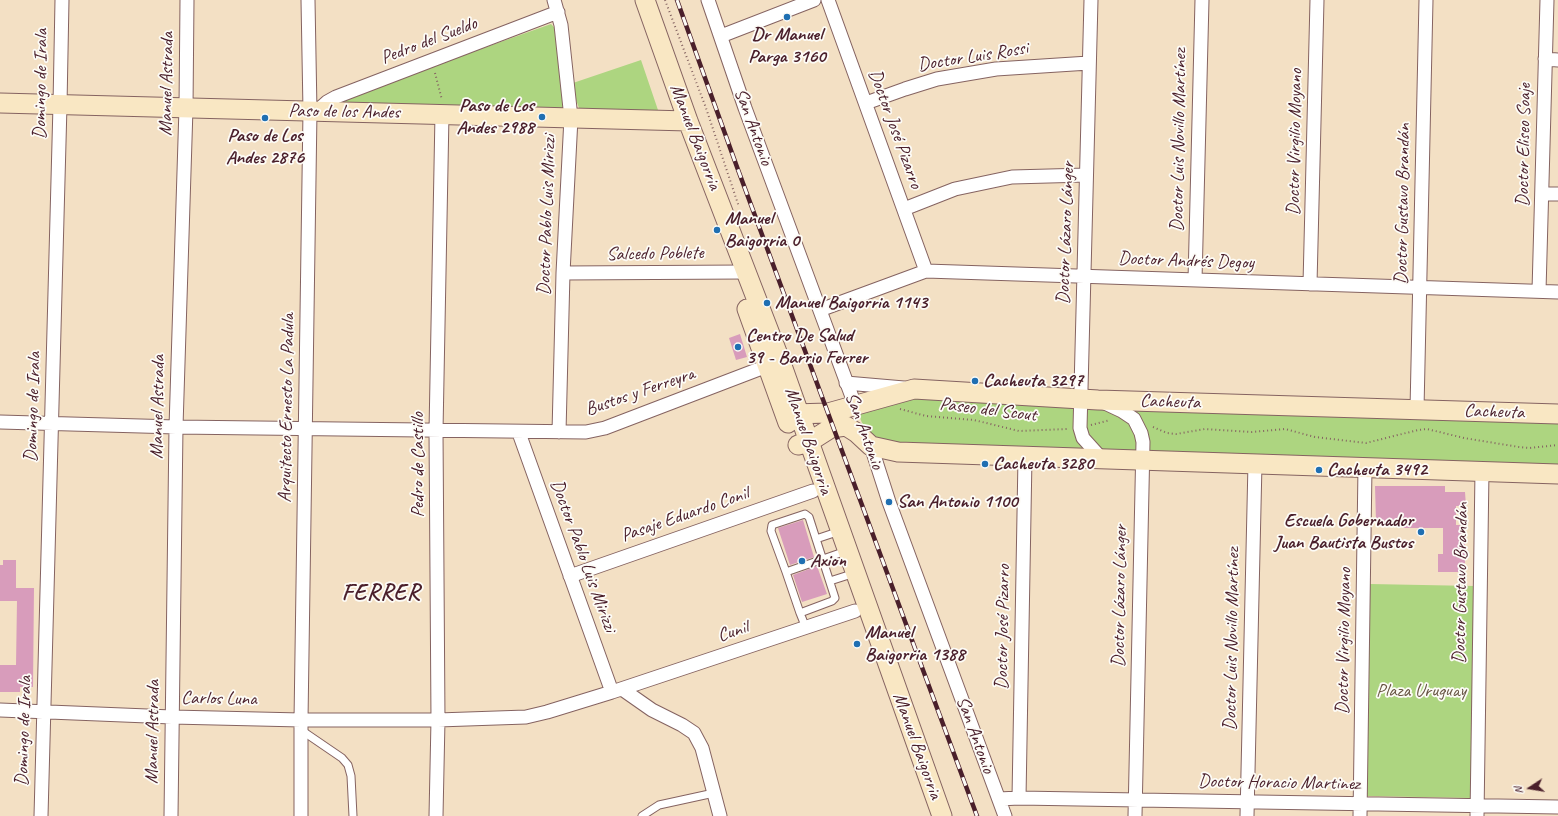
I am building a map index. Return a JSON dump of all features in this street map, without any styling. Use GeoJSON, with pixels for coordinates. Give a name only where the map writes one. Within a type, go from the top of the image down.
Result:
{"type":"FeatureCollection","features":[{"type":"Feature","properties":{"kind":"main road","name":"Manuel Baigorria"},"geometry":{"type":"LineString","coordinates":[[634,0],[683,121],[774,363],[803,444],[828,535]]}},
{"type":"Feature","properties":{"kind":"main road","name":"Manuel Baigorria"},"geometry":{"type":"LineString","coordinates":[[645,0],[683,121]]}},
{"type":"Feature","properties":{"kind":"main road","name":"Paso de los Andes"},"geometry":{"type":"LineString","coordinates":[[0,103],[314,111],[443,111],[571,118],[683,121]]}},
{"type":"Feature","properties":{"kind":"main road","name":"Cacheuta"},"geometry":{"type":"LineString","coordinates":[[792,415],[828,413],[914,388],[1089,400],[1558,414]]}},
{"type":"Feature","properties":{"kind":"main road","name":"San Antonio"},"geometry":{"type":"LineString","coordinates":[[855,405],[871,446]]}},
{"type":"Feature","properties":{"kind":"main road"},"geometry":{"type":"LineString","coordinates":[[803,444],[831,428],[846,426],[857,433],[871,446],[898,452],[1558,474]]}},
{"type":"Feature","properties":{"kind":"main road","name":"Manuel Baigorria"},"geometry":{"type":"LineString","coordinates":[[803,444],[813,491],[929,816]]}},
{"type":"Feature","properties":{"kind":"main road","name":"Manuel Baigorria"},"geometry":{"type":"LineString","coordinates":[[843,577],[942,816]]}},
{"type":"Feature","properties":{"kind":"street","name":"Domingo de Irala"},"geometry":{"type":"LineString","coordinates":[[41,816],[62,0]]}},
{"type":"Feature","properties":{"kind":"street","name":"Manuel Astrada"},"geometry":{"type":"LineString","coordinates":[[171,816],[176,427],[186,108],[187,0]]}},
{"type":"Feature","properties":{"kind":"street","name":"Arquitecto Ernesto La Padula"},"geometry":{"type":"LineString","coordinates":[[301,816],[306,429],[314,111],[308,0]]}},
{"type":"Feature","properties":{"kind":"street","name":"San Antonio"},"geometry":{"type":"LineString","coordinates":[[708,0],[745,108],[855,405]]}},
{"type":"Feature","properties":{"kind":"street"},"geometry":{"type":"LineString","coordinates":[[721,36],[814,0]]}},
{"type":"Feature","properties":{"kind":"street","name":"Doctor José Pizarro"},"geometry":{"type":"LineString","coordinates":[[828,0],[926,271]]}},
{"type":"Feature","properties":{"kind":"street","name":"Doctor Lázaro Lánger"},"geometry":{"type":"LineString","coordinates":[[1091,0],[1083,276],[1089,400],[1080,428],[1083,438],[1102,458]]}},
{"type":"Feature","properties":{"kind":"street","name":"Doctor Luis Novillo Martínez"},"geometry":{"type":"LineString","coordinates":[[1194,280],[1202,0]]}},
{"type":"Feature","properties":{"kind":"street","name":"Doctor Virgilio Moyano"},"geometry":{"type":"LineString","coordinates":[[1310,284],[1317,0]]}},
{"type":"Feature","properties":{"kind":"street","name":"Doctor Gustavo Brandán"},"geometry":{"type":"LineString","coordinates":[[1417,410],[1426,0]]}},
{"type":"Feature","properties":{"kind":"street","name":"Doctor Eliseo Soaje"},"geometry":{"type":"LineString","coordinates":[[1539,291],[1547,0]]}},
{"type":"Feature","properties":{"kind":"street","name":"Pedro del Sueldo"},"geometry":{"type":"LineString","coordinates":[[314,111],[336,97],[556,6]]}},
{"type":"Feature","properties":{"kind":"street","name":"Doctor Pablo Luis Mirizzi"},"geometry":{"type":"LineString","coordinates":[[556,6],[571,118],[563,273],[559,432]]}},
{"type":"Feature","properties":{"kind":"street"},"geometry":{"type":"LineString","coordinates":[[1545,59],[1558,60]]}},
{"type":"Feature","properties":{"kind":"street","name":"Doctor Luis Rossi"},"geometry":{"type":"LineString","coordinates":[[866,103],[937,79],[996,69],[1089,63]]}},
{"type":"Feature","properties":{"kind":"street","name":"Pedro de Castillo"},"geometry":{"type":"LineString","coordinates":[[436,816],[438,720],[436,431],[443,111]]}},
{"type":"Feature","properties":{"kind":"street"},"geometry":{"type":"LineString","coordinates":[[904,209],[955,189],[1012,177],[1086,175]]}},
{"type":"Feature","properties":{"kind":"street"},"geometry":{"type":"LineString","coordinates":[[1542,194],[1558,194]]}},
{"type":"Feature","properties":{"kind":"street","name":"Doctor Andrés Degoy"},"geometry":{"type":"LineString","coordinates":[[820,310],[926,271],[1558,292]]}},
{"type":"Feature","properties":{"kind":"street","name":"Salcedo Poblete"},"geometry":{"type":"LineString","coordinates":[[563,273],[740,272]]}},
{"type":"Feature","properties":{"kind":"street","name":"Bustos y Ferreyra"},"geometry":{"type":"LineString","coordinates":[[0,422],[52,425],[519,433],[586,432],[600,430],[774,363]]}},
{"type":"Feature","properties":{"kind":"street"},"geometry":{"type":"LineString","coordinates":[[846,383],[914,388]]}},
{"type":"Feature","properties":{"kind":"street"},"geometry":{"type":"LineString","coordinates":[[1089,400],[1122,411],[1134,420]]}},
{"type":"Feature","properties":{"kind":"street","name":"Doctor Lázaro Lánger"},"geometry":{"type":"LineString","coordinates":[[1134,420],[1141,432],[1143,442],[1135,816]]}},
{"type":"Feature","properties":{"kind":"street","name":"Doctor Pablo Luis Mirizzi"},"geometry":{"type":"LineString","coordinates":[[519,433],[570,576],[617,691]]}},
{"type":"Feature","properties":{"kind":"street","name":"San Antonio"},"geometry":{"type":"LineString","coordinates":[[871,446],[892,509],[1005,816]]}},
{"type":"Feature","properties":{"kind":"street","name":"Doctor José Pizarro"},"geometry":{"type":"LineString","coordinates":[[1019,798],[1025,457]]}},
{"type":"Feature","properties":{"kind":"street","name":"Doctor Luis Novillo Martínez"},"geometry":{"type":"LineString","coordinates":[[1247,816],[1255,463]]}},
{"type":"Feature","properties":{"kind":"street","name":"Doctor Virgilio Moyano"},"geometry":{"type":"LineString","coordinates":[[1360,810],[1365,467]]}},
{"type":"Feature","properties":{"kind":"street","name":"Doctor Gustavo Brandán"},"geometry":{"type":"LineString","coordinates":[[1477,811],[1482,471]]}},
{"type":"Feature","properties":{"kind":"street","name":"Pasaje Eduardo Conil"},"geometry":{"type":"LineString","coordinates":[[570,576],[813,491]]}},
{"type":"Feature","properties":{"kind":"street","name":"Cunil"},"geometry":{"type":"LineString","coordinates":[[438,720],[526,717],[547,712],[617,691],[855,611]]}},
{"type":"Feature","properties":{"kind":"street"},"geometry":{"type":"LineString","coordinates":[[617,691],[682,725],[694,733],[702,748],[720,816]]}},
{"type":"Feature","properties":{"kind":"street","name":"Carlos Luna"},"geometry":{"type":"LineString","coordinates":[[0,710],[172,717],[301,725],[438,720]]}},
{"type":"Feature","properties":{"kind":"street","name":"Doctor Horacio Martinez"},"geometry":{"type":"LineString","coordinates":[[999,799],[1019,798],[1247,802],[1360,810],[1477,811],[1558,807]]}},
{"type":"Feature","properties":{"kind":"lane"},"geometry":{"type":"LineString","coordinates":[[800,613],[832,601],[835,598],[843,577],[828,535],[805,514],[772,525],[771,531],[800,613],[806,628]]}},
{"type":"Feature","properties":{"kind":"lane"},"geometry":{"type":"LineString","coordinates":[[786,572],[835,555]]}},
{"type":"Feature","properties":{"kind":"lane"},"geometry":{"type":"LineString","coordinates":[[301,725],[342,758],[348,765],[351,776],[353,816]]}},
{"type":"Feature","properties":{"kind":"lane"},"geometry":{"type":"LineString","coordinates":[[642,816],[659,805],[714,793]]}},
{"type":"Feature","properties":{"kind":"path"},"geometry":{"type":"LineString","coordinates":[[665,0],[706,108],[741,213]]}},
{"type":"Feature","properties":{"kind":"path"},"geometry":{"type":"LineString","coordinates":[[435,73],[443,111]]}},
{"type":"Feature","properties":{"kind":"path","name":"Paseo del Scout"},"geometry":{"type":"LineString","coordinates":[[899,409],[926,416],[974,420],[1019,431],[1080,428],[1117,418],[1134,420],[1167,433],[1176,434],[1206,429],[1252,432],[1286,429],[1315,437],[1366,442],[1427,429],[1464,438],[1519,447],[1530,448],[1558,444]]}},
{"type":"Feature","properties":{"kind":"green space"},"geometry":{"type":"Polygon","coordinates":[[[551,24],[556,29],[563,109],[339,103],[433,66],[551,24]]]}},
{"type":"Feature","properties":{"kind":"green space"},"geometry":{"type":"Polygon","coordinates":[[[641,60],[659,113],[579,108],[570,84],[641,60]]]}},
{"type":"Feature","properties":{"kind":"green space"},"geometry":{"type":"Polygon","coordinates":[[[901,392],[1558,414],[1558,474],[871,446],[855,405],[901,392]]]}},
{"type":"Feature","properties":{"kind":"green space","name":"Plaza Uruguay"},"geometry":{"type":"Polygon","coordinates":[[[1370,584],[1475,586],[1472,798],[1367,796],[1370,584]]]}},
{"type":"Feature","properties":{"kind":"building","name":"Centro De Salud 39 - Barrio Ferrer"},"geometry":{"type":"Polygon","coordinates":[[[740,334],[747,357],[736,360],[729,338],[740,334]]]}},
{"type":"Feature","properties":{"kind":"building"},"geometry":{"type":"Polygon","coordinates":[[[1375,486],[1445,486],[1445,492],[1465,492],[1466,506],[1456,506],[1456,525],[1465,525],[1465,572],[1438,572],[1438,554],[1443,554],[1443,528],[1403,528],[1403,522],[1376,522],[1375,486]]]}},
{"type":"Feature","properties":{"kind":"building"},"geometry":{"type":"Polygon","coordinates":[[[803,520],[814,557],[790,565],[778,528],[803,520]]]}},
{"type":"Feature","properties":{"kind":"building"},"geometry":{"type":"Polygon","coordinates":[[[3,560],[16,560],[16,588],[34,588],[33,687],[20,687],[20,692],[0,692],[0,665],[16,665],[17,601],[0,601],[0,565],[3,565],[3,560]]]}},
{"type":"Feature","properties":{"kind":"building"},"geometry":{"type":"Polygon","coordinates":[[[817,566],[827,594],[802,602],[793,575],[817,566]]]}},
{"type":"Feature","properties":{"kind":"railway"},"geometry":{"type":"LineString","coordinates":[[677,0],[737,167],[977,816]]}},
{"type":"Feature","properties":{"kind":"place","name":"Dr Manuel Parga 3160"},"geometry":{"type":"Point","coordinates":[787,17]}},
{"type":"Feature","properties":{"kind":"place","name":"Paso de Los Andes 2988"},"geometry":{"type":"Point","coordinates":[542,117]}},
{"type":"Feature","properties":{"kind":"place","name":"Paso de Los Andes 2876"},"geometry":{"type":"Point","coordinates":[265,118]}},
{"type":"Feature","properties":{"kind":"place","name":"Manuel Baigorria 0"},"geometry":{"type":"Point","coordinates":[717,230]}},
{"type":"Feature","properties":{"kind":"place","name":"Manuel Baigorria 1143"},"geometry":{"type":"Point","coordinates":[767,303]}},
{"type":"Feature","properties":{"kind":"place","name":"Centro De Salud 39 - Barrio Ferrer"},"geometry":{"type":"Point","coordinates":[738,347]}},
{"type":"Feature","properties":{"kind":"place","name":"Cacheuta 3297"},"geometry":{"type":"Point","coordinates":[975,381]}},
{"type":"Feature","properties":{"kind":"place","name":"Cacheuta 3280"},"geometry":{"type":"Point","coordinates":[985,464]}},
{"type":"Feature","properties":{"kind":"place","name":"Cacheuta 3492"},"geometry":{"type":"Point","coordinates":[1319,470]}},
{"type":"Feature","properties":{"kind":"place","name":"San Antonio 1100"},"geometry":{"type":"Point","coordinates":[889,502]}},
{"type":"Feature","properties":{"kind":"place","name":"Escuela Gobernador Juan Bautista Bustos"},"geometry":{"type":"Point","coordinates":[1421,532]}},
{"type":"Feature","properties":{"kind":"place","name":"Axion"},"geometry":{"type":"Point","coordinates":[802,561]}},
{"type":"Feature","properties":{"kind":"place","name":"Manuel Baigorria 1388"},"geometry":{"type":"Point","coordinates":[857,644]}},
{"type":"Feature","properties":{"kind":"district","name":"FERRER"},"geometry":{"type":"Point","coordinates":[381,594]}}]}
